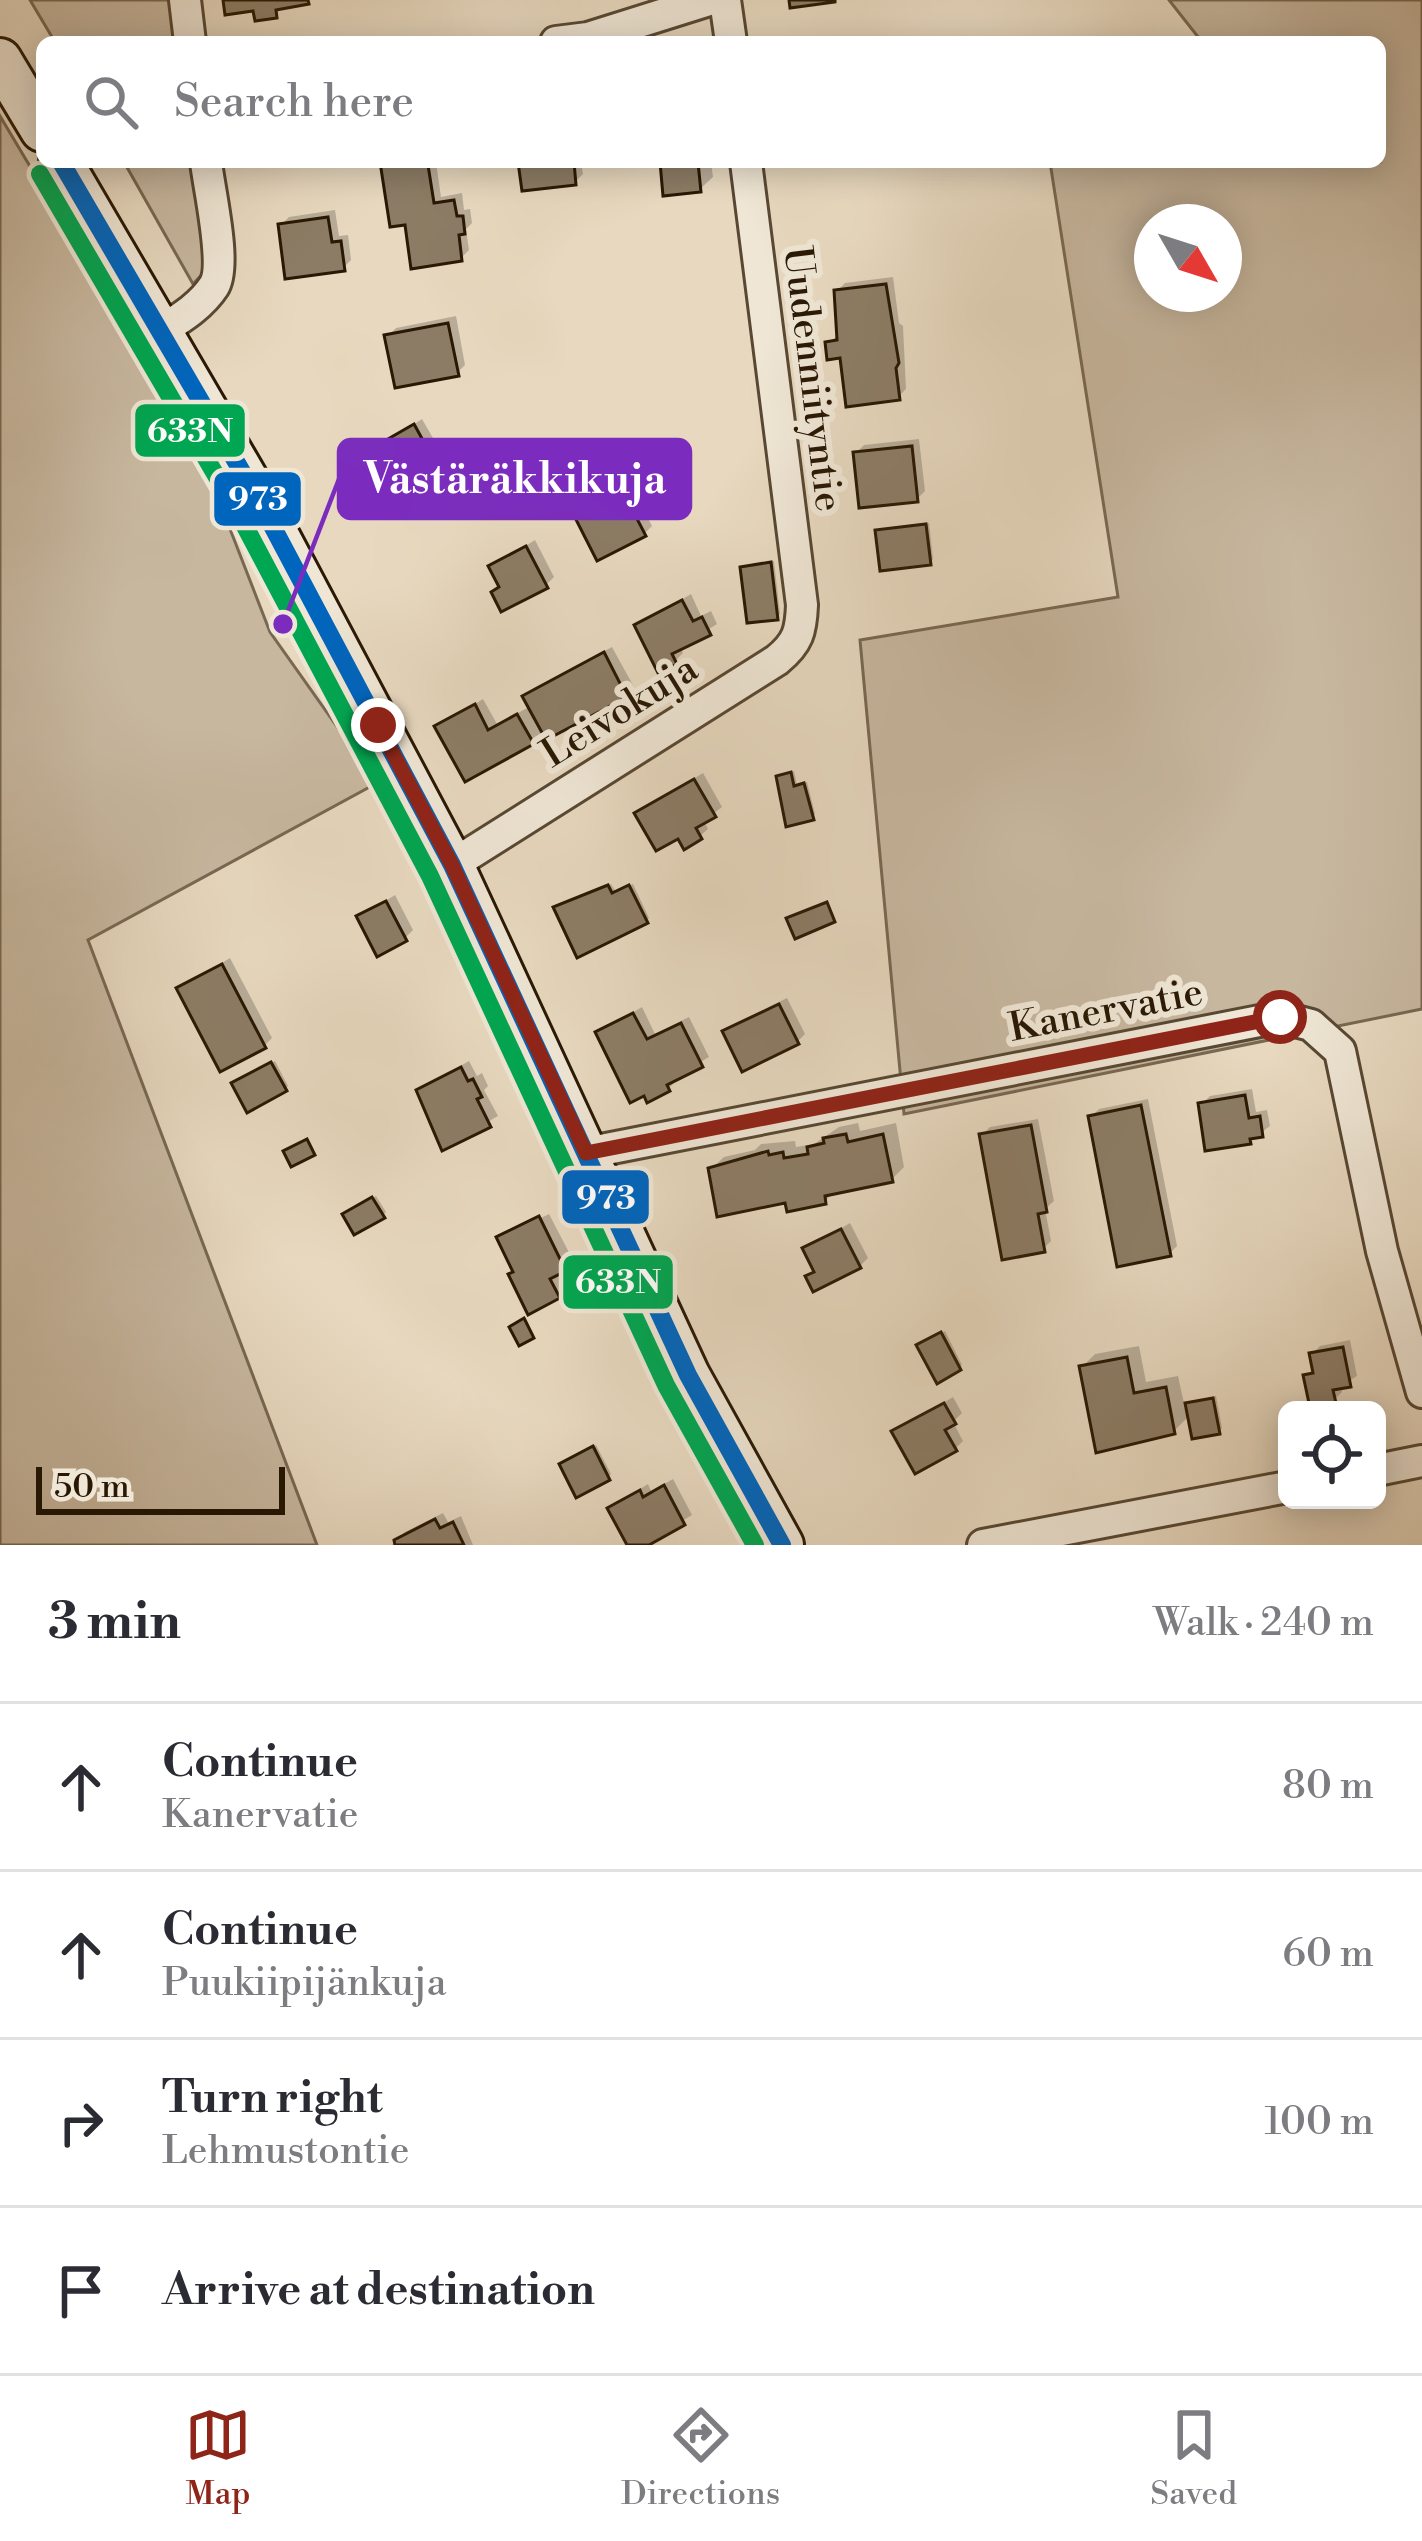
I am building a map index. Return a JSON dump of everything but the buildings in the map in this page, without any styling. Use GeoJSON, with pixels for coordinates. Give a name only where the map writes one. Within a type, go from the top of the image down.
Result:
{"type":"FeatureCollection","features":[{"type":"Feature","properties":{"kind":"main road"},"geometry":{"type":"LineString","coordinates":[[0,60],[36,120]]}},
{"type":"Feature","properties":{"kind":"main road"},"geometry":{"type":"LineString","coordinates":[[65,168],[259,501],[452,865],[688,1375],[782,1545]]}},
{"type":"Feature","properties":{"kind":"street"},"geometry":{"type":"LineString","coordinates":[[185,0],[189,36]]}},
{"type":"Feature","properties":{"kind":"street"},"geometry":{"type":"LineString","coordinates":[[594,36],[710,0]]}},
{"type":"Feature","properties":{"kind":"street"},"geometry":{"type":"LineString","coordinates":[[725,0],[729,36]]}},
{"type":"Feature","properties":{"kind":"street"},"geometry":{"type":"LineString","coordinates":[[163,331],[193,310],[217,283],[207,168]]}},
{"type":"Feature","properties":{"kind":"street","name":"Uudenniityntie"},"geometry":{"type":"LineString","coordinates":[[747,168],[802,605]]}},
{"type":"Feature","properties":{"kind":"street","name":"Leivokuja"},"geometry":{"type":"LineString","coordinates":[[452,865],[777,660],[801,631],[802,605]]}},
{"type":"Feature","properties":{"kind":"street","name":"Kanervatie"},"geometry":{"type":"LineString","coordinates":[[586,1153],[1280,1017],[1311,1025],[1340,1051],[1382,1252],[1422,1392]]}},
{"type":"Feature","properties":{"kind":"street"},"geometry":{"type":"LineString","coordinates":[[1386,1468],[1422,1461]]}},
{"type":"Feature","properties":{"kind":"street"},"geometry":{"type":"LineString","coordinates":[[983,1545],[1278,1489]]}},
{"type":"Feature","properties":{"kind":"shaded area"},"geometry":{"type":"Polygon","coordinates":[[[30,0],[169,0],[174,36],[51,36],[30,0]]]}},
{"type":"Feature","properties":{"kind":"shaded area"},"geometry":{"type":"Polygon","coordinates":[[[1169,0],[1422,0],[1422,1009],[904,1114],[860,640],[1118,597],[1051,168],[1386,168],[1386,36],[1197,36],[1169,0]]]}},
{"type":"Feature","properties":{"kind":"shaded area"},"geometry":{"type":"Polygon","coordinates":[[[0,116],[221,487],[223,511],[270,632],[377,783],[88,940],[317,1545],[0,1545],[0,116]]]}},
{"type":"Feature","properties":{"kind":"shaded area"},"geometry":{"type":"Polygon","coordinates":[[[127,168],[194,168],[208,268],[193,284],[127,168]]]}},
{"type":"Feature","properties":{"kind":"transit line","name":"973"},"geometry":{"type":"LineString","coordinates":[[65,168],[259,501],[452,865],[688,1375],[782,1545]]}},
{"type":"Feature","properties":{"kind":"transit line","name":"633N"},"geometry":{"type":"LineString","coordinates":[[40,174],[238,513],[430,876],[666,1385],[755,1545]]}},
{"type":"Feature","properties":{"kind":"place","name":"Västäräkkikuja"},"geometry":{"type":"Point","coordinates":[283,624]}},
{"type":"Feature","properties":{"kind":"route"},"geometry":{"type":"LineString","coordinates":[[378,725],[452,865],[586,1153],[1280,1017]]}}]}
